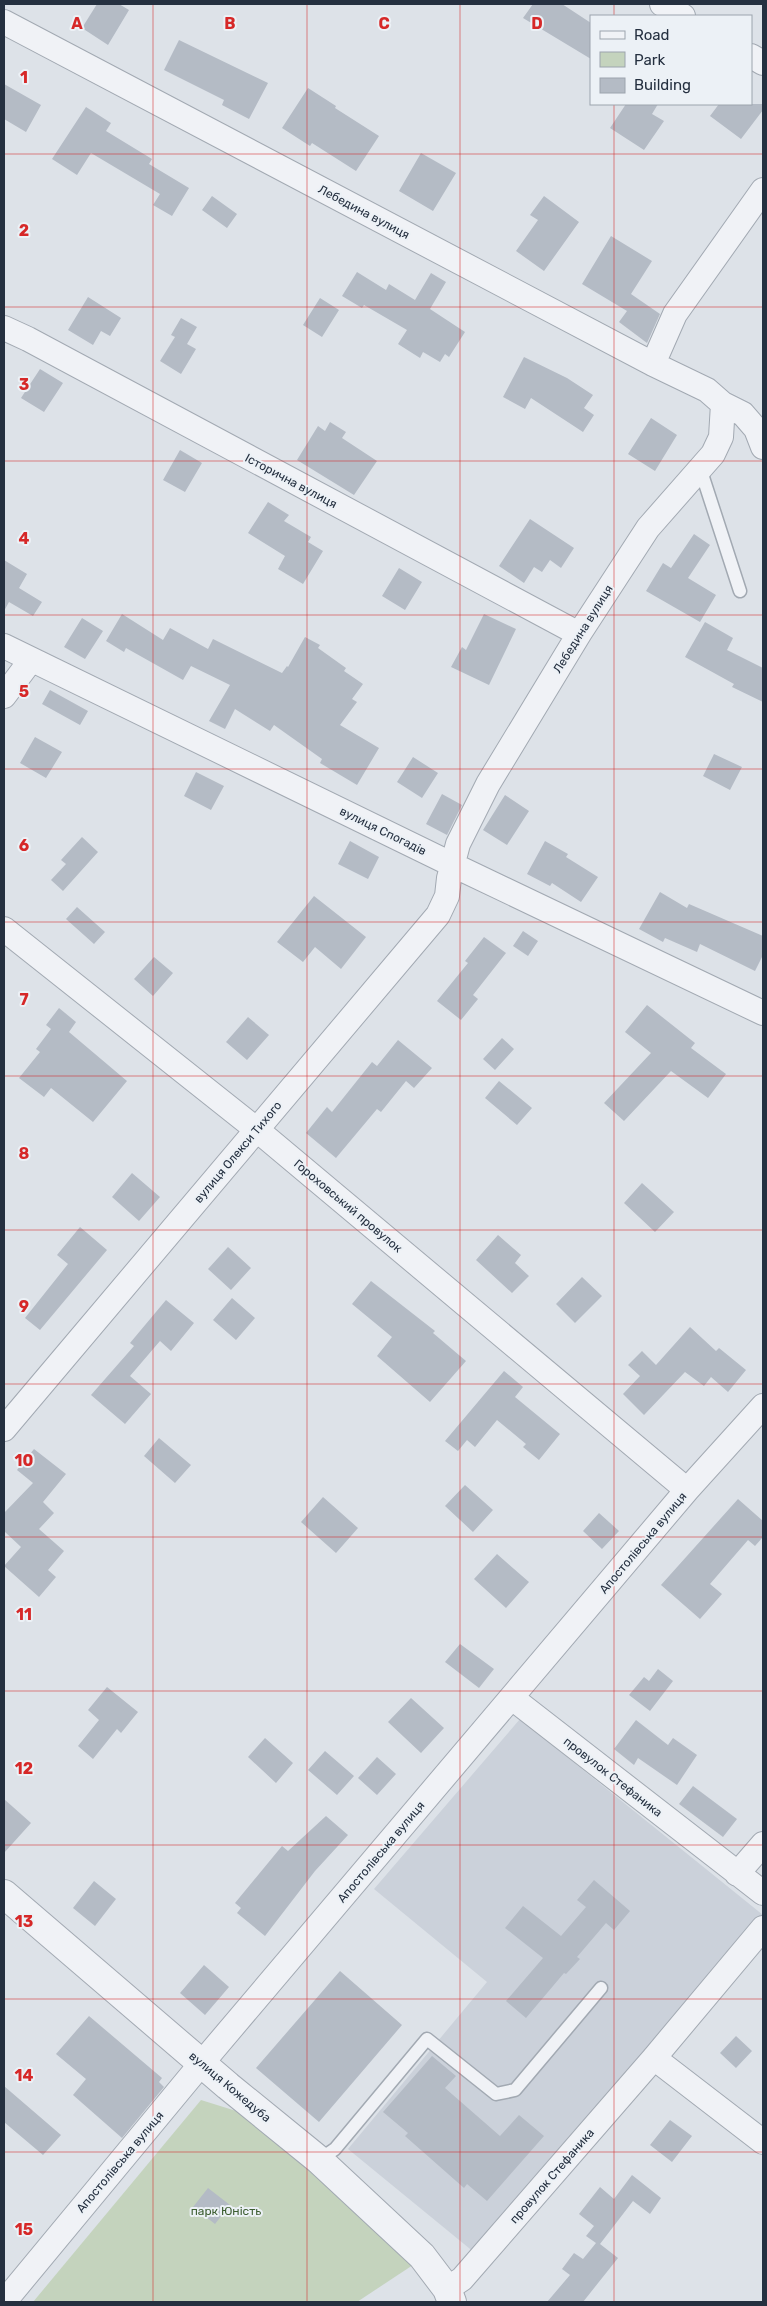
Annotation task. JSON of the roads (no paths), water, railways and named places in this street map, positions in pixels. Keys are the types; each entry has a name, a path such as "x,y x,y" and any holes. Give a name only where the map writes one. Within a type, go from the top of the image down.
{"street":[{"path":"662,4 681,15"},
{"name":"Лебедина вулиця","path":"4,22 654,364 707,390 724,404 743,414 756,429 763,447"},
{"path":"752,57 763,63"},
{"path":"654,364 675,314 763,190"},
{"name":"Історична вулиця","path":"4,328 579,634"},
{"name":"Лебедина вулиця","path":"453,865 458,844 488,784 579,634 648,528 713,454 721,437 724,404"},
{"name":"вулиця Спогадів","path":"4,646 453,865 763,1013"},
{"path":"4,696 31,660"},
{"name":"вулиця Олекси Тихого","path":"4,1429 438,915 446,896 448,878 453,865"},
{"name":"Гороховський провулок","path":"4,929 256,1129 686,1490"},
{"name":"Апостолівська вулиця","path":"4,2302 201,2064 686,1490 763,1406"},
{"name":"провулок Стефаника","path":"512,1698 763,1894"},
{"path":"737,1874 763,1844"},
{"name":"вулиця Кожедуба","path":"4,1894 201,2064 319,2160 422,2256 449,2295"},
{"name":"провулок Стефаника","path":"449,2295 654,2058 763,1928"},
{"path":"654,2058 763,2142"}],"lane":[{"path":"700,468 740,592"},
{"path":"319,2160 335,2149 427,2039 496,2094 515,2090 601,1988"}],"park label":[{"name":"парк Юність","path":"226,2211"}]}
